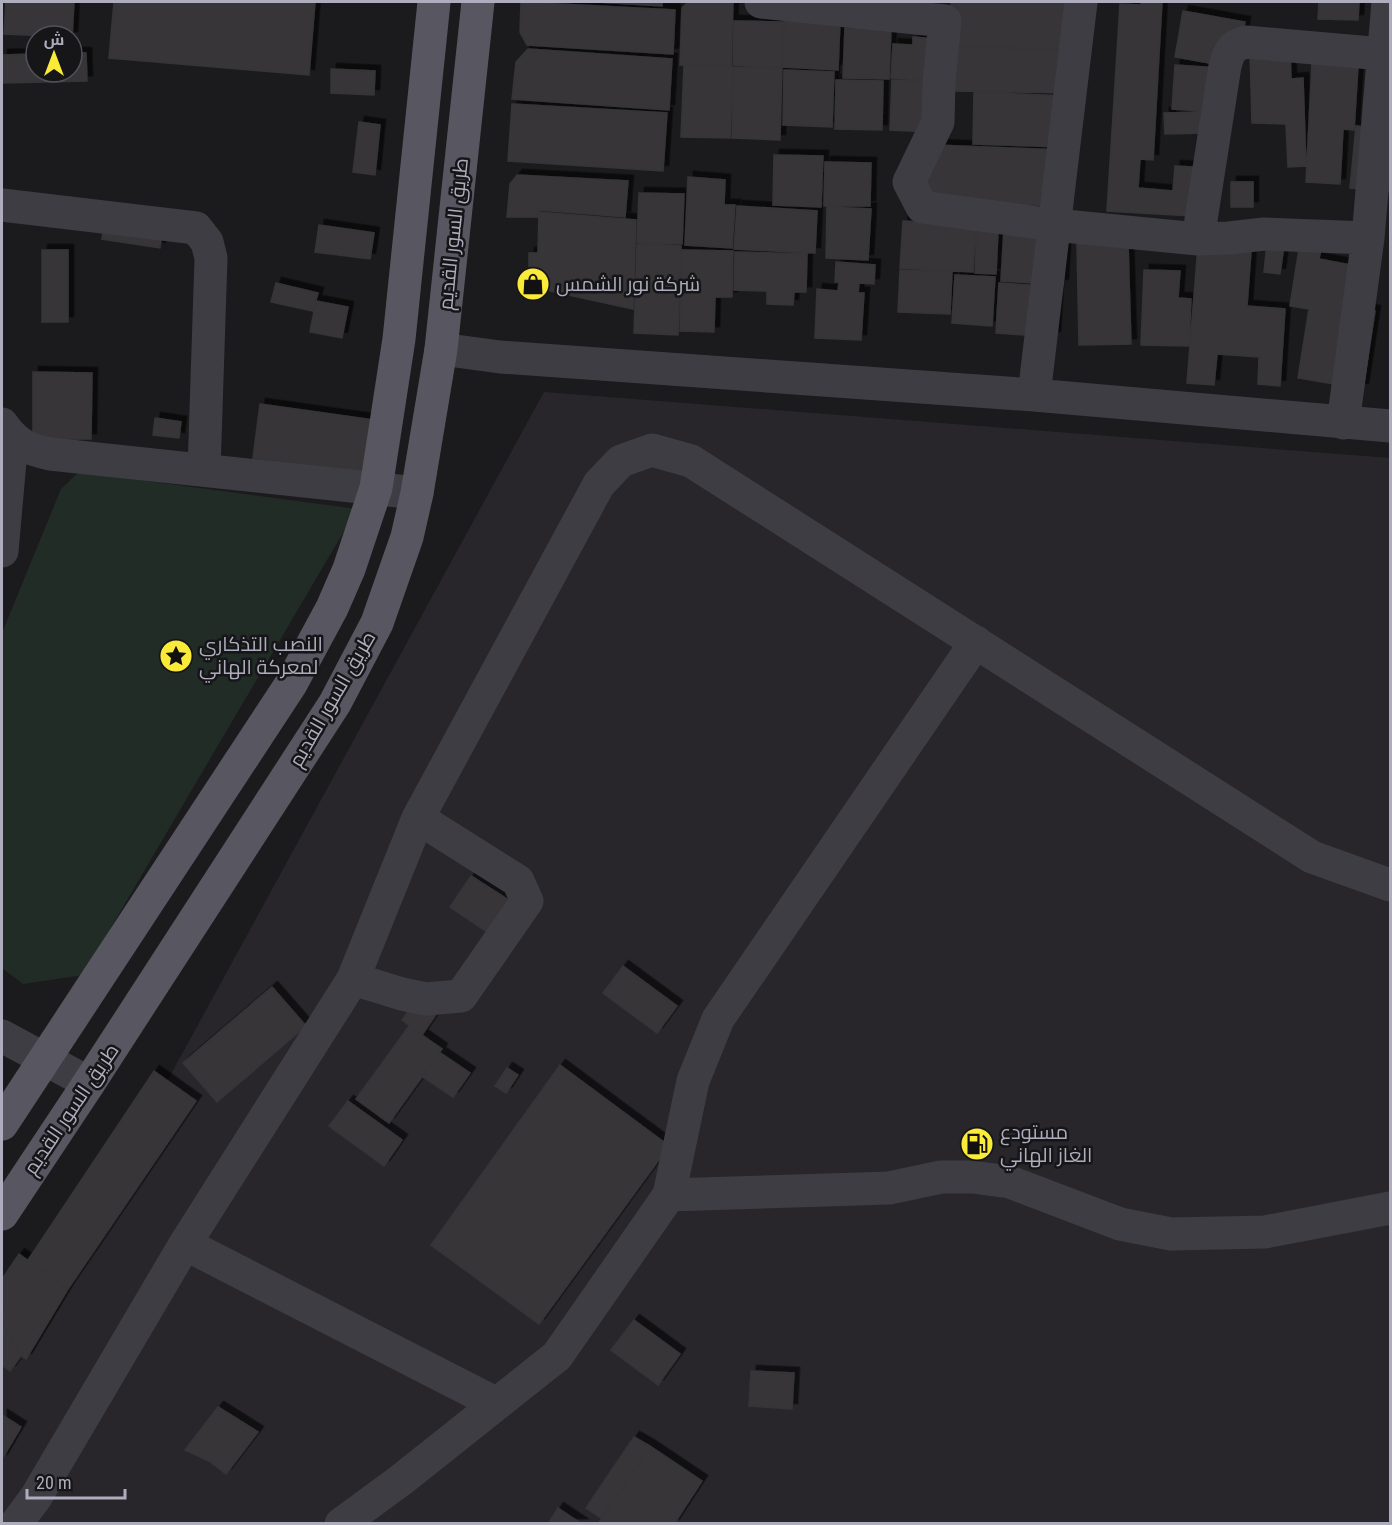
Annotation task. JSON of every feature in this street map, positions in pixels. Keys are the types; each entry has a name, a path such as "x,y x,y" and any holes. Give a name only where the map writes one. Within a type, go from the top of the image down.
{"main road":[{"path":"2,1124 291,684 332,608 364,529 376,488 399,339 434,2"},
{"name":"طريق السور القديم","path":"2,1214 335,703 377,623 407,537 417,493 441,349 478,2"}],"street":[{"path":"761,2 945,21 938,122 909,182 922,207 1054,225 1198,239 1264,234 1368,238"},
{"path":"1034,395 1081,2"},
{"path":"1343,423 1368,238 1388,2"},
{"path":"1198,239 1225,66 1230,49 1246,42 1383,54"},
{"path":"2,205 196,228 207,242 211,258 204,470"},
{"path":"441,349 500,357 1034,395 1390,426"},
{"path":"7,432 30,449 50,454 417,493"},
{"path":"2,551 7,432"},
{"path":"16,1524 36,1497 185,1244 352,979 418,818 599,484 621,461 652,450 692,461 1312,857 1390,885"},
{"path":"341,1524 401,1480 557,1356 669,1195 693,1081 718,1019 976,642"},
{"path":"352,979 426,999 461,996 527,901 518,882 418,818"},
{"path":"2,1036 89,1083"},
{"path":"669,1195 889,1188 941,1177 972,1177 1010,1182 1120,1224 1170,1234 1265,1232 1390,1208"},
{"path":"185,1244 497,1404"}],"shaded area":[{"path":"544,392 1390,458 1390,1523 2,1523 2,1299 170,1076"},
{"path":"79,472 357,509 83,975 23,984 2,968 2,633 61,489"}],"building":[{"path":"6,2 74,2 73,24 24,24 24,35 4,34"},
{"path":"114,2 315,2 309,75 109,58"},
{"path":"521,2 675,10 673,54 527,45 520,32"},
{"path":"597,2 662,2 662,6"},
{"path":"688,2 733,2 731,67 680,65 682,8"},
{"path":"951,2 1070,2 1068,49 950,46"},
{"path":"1141,2 1162,2 1153,160 1140,159 1138,188 1173,191 1175,166 1212,168 1209,217 1107,211 1120,4 1141,5"},
{"path":"1319,2 1359,2 1358,20 1318,19"},
{"path":"1183,11 1245,22 1237,68 1175,57"},
{"path":"785,18 840,20 838,70 783,67"},
{"path":"734,21 784,22 782,67 733,65"},
{"path":"845,28 891,29 889,79 843,78"},
{"path":"913,37 936,39 934,80 891,78 893,44 913,45"},
{"path":"952,47 1075,50 1074,93 951,91"},
{"path":"528,49 672,59 669,110 512,99 516,62"},
{"path":"1290,50 1291,79 1303,78 1306,166 1288,167 1286,124 1252,123 1250,52"},
{"path":"84,53 86,53 87,81 84,81"},
{"path":"24,54 24,82 2,83 2,55"},
{"path":"1312,63 1358,66 1354,130 1343,129 1340,184 1306,182"},
{"path":"684,65 733,67 730,138 681,137"},
{"path":"1175,65 1218,68 1215,112 1172,109"},
{"path":"734,67 782,68 780,140 732,138"},
{"path":"331,69 375,71 374,95 331,93"},
{"path":"784,70 834,72 832,127 783,125"},
{"path":"836,80 883,81 882,130 835,129"},
{"path":"892,80 932,81 930,132 890,130"},
{"path":"974,92 1066,96 1064,147 973,144"},
{"path":"512,104 667,113 663,171 508,161"},
{"path":"1204,112 1205,133 1165,134 1164,113"},
{"path":"359,122 380,125 375,175 353,172"},
{"path":"1356,126 1390,130 1390,192 1350,188"},
{"path":"934,145 1063,150 1061,206 931,201 927,183"},
{"path":"774,155 823,156 821,207 773,205"},
{"path":"825,162 871,163 870,206 824,206"},
{"path":"517,175 628,181 625,217 538,210 538,217 507,217 510,184"},
{"path":"688,177 725,180 724,205 735,205 732,248 685,245"},
{"path":"1231,182 1253,182 1253,207 1231,207"},
{"path":"639,193 684,194 682,244 637,243"},
{"path":"737,206 817,211 815,253 734,249"},
{"path":"827,207 871,209 868,260 826,258"},
{"path":"539,212 636,220 633,309 546,290 529,273 529,253 538,253"},
{"path":"903,221 976,225 973,272 900,268"},
{"path":"104,224 162,232 160,248 102,239"},
{"path":"319,225 374,233 370,259 315,252"},
{"path":"977,230 998,231 996,274 975,273"},
{"path":"1004,230 1066,233 1063,285 1001,281"},
{"path":"1301,236 1323,239 1319,259 1362,267 1356,308 1375,311 1363,389 1298,378 1309,309 1290,306"},
{"path":"1128,243 1131,344 1079,345 1077,244"},
{"path":"637,244 681,246 678,335 634,333"},
{"path":"1267,244 1284,245 1280,274 1264,272"},
{"path":"1198,246 1251,251 1247,306 1285,309 1280,386 1258,384 1259,357 1217,354 1214,385 1187,383"},
{"path":"42,250 68,250 68,322 42,322"},
{"path":"682,250 733,251 732,297 715,297 714,332 680,331"},
{"path":"735,252 807,254 806,292 794,292 793,305 767,304 767,291 734,290"},
{"path":"836,262 875,265 874,284 859,283 858,293 864,293 861,340 815,338 817,289 838,291 839,282 835,282"},
{"path":"900,270 952,272 950,314 898,312"},
{"path":"1144,270 1180,271 1178,298 1191,299 1189,346 1141,345"},
{"path":"955,275 995,277 992,326 952,323"},
{"path":"276,283 318,293 313,311 271,302"},
{"path":"999,283 1058,287 1055,337 996,333"},
{"path":"316,301 348,307 342,338 310,332"},
{"path":"33,372 92,373 91,439 33,439"},
{"path":"260,404 373,420 365,474 253,458"},
{"path":"155,418 181,422 179,438 153,435"},
{"path":"471,876 518,906 496,938 450,907"},
{"path":"623,966 677,1006 657,1033 603,993"},
{"path":"272,987 306,1026 217,1102 183,1063"},
{"path":"417,999 437,1013 422,1035 402,1020"},
{"path":"409,1026 442,1049 389,1123 356,1099"},
{"path":"439,1052 470,1073 453,1097 423,1077"},
{"path":"560,1065 669,1146 539,1324 431,1245"},
{"path":"507,1068 518,1075 506,1093 495,1086"},
{"path":"154,1071 196,1101 68,1289 28,1260"},
{"path":"348,1101 402,1140 384,1166 329,1126"},
{"path":"19,1254 68,1289 41,1334 2,1307 2,1279"},
{"path":"2,1307 41,1334 26,1359 21,1356 2,1322"},
{"path":"634,1320 680,1354 658,1385 611,1350"},
{"path":"2,1322 21,1356 10,1371 2,1365"},
{"path":"751,1371 794,1373 792,1409 749,1406"},
{"path":"218,1407 258,1432 226,1474 209,1461 185,1450"},
{"path":"2,1415 21,1427 2,1459"},
{"path":"634,1437 650,1446 601,1518 586,1508"},
{"path":"650,1446 702,1481 674,1524 598,1524"},
{"path":"558,1508 582,1524 548,1524"}],"place":[{"name":"شركة نور الشمس","path":"533,284"},
{"name":"النصب التذكاري لمعركة الهاني","path":"176,656"},
{"name":"مستودع الغاز الهاني","path":"977,1144"}]}
